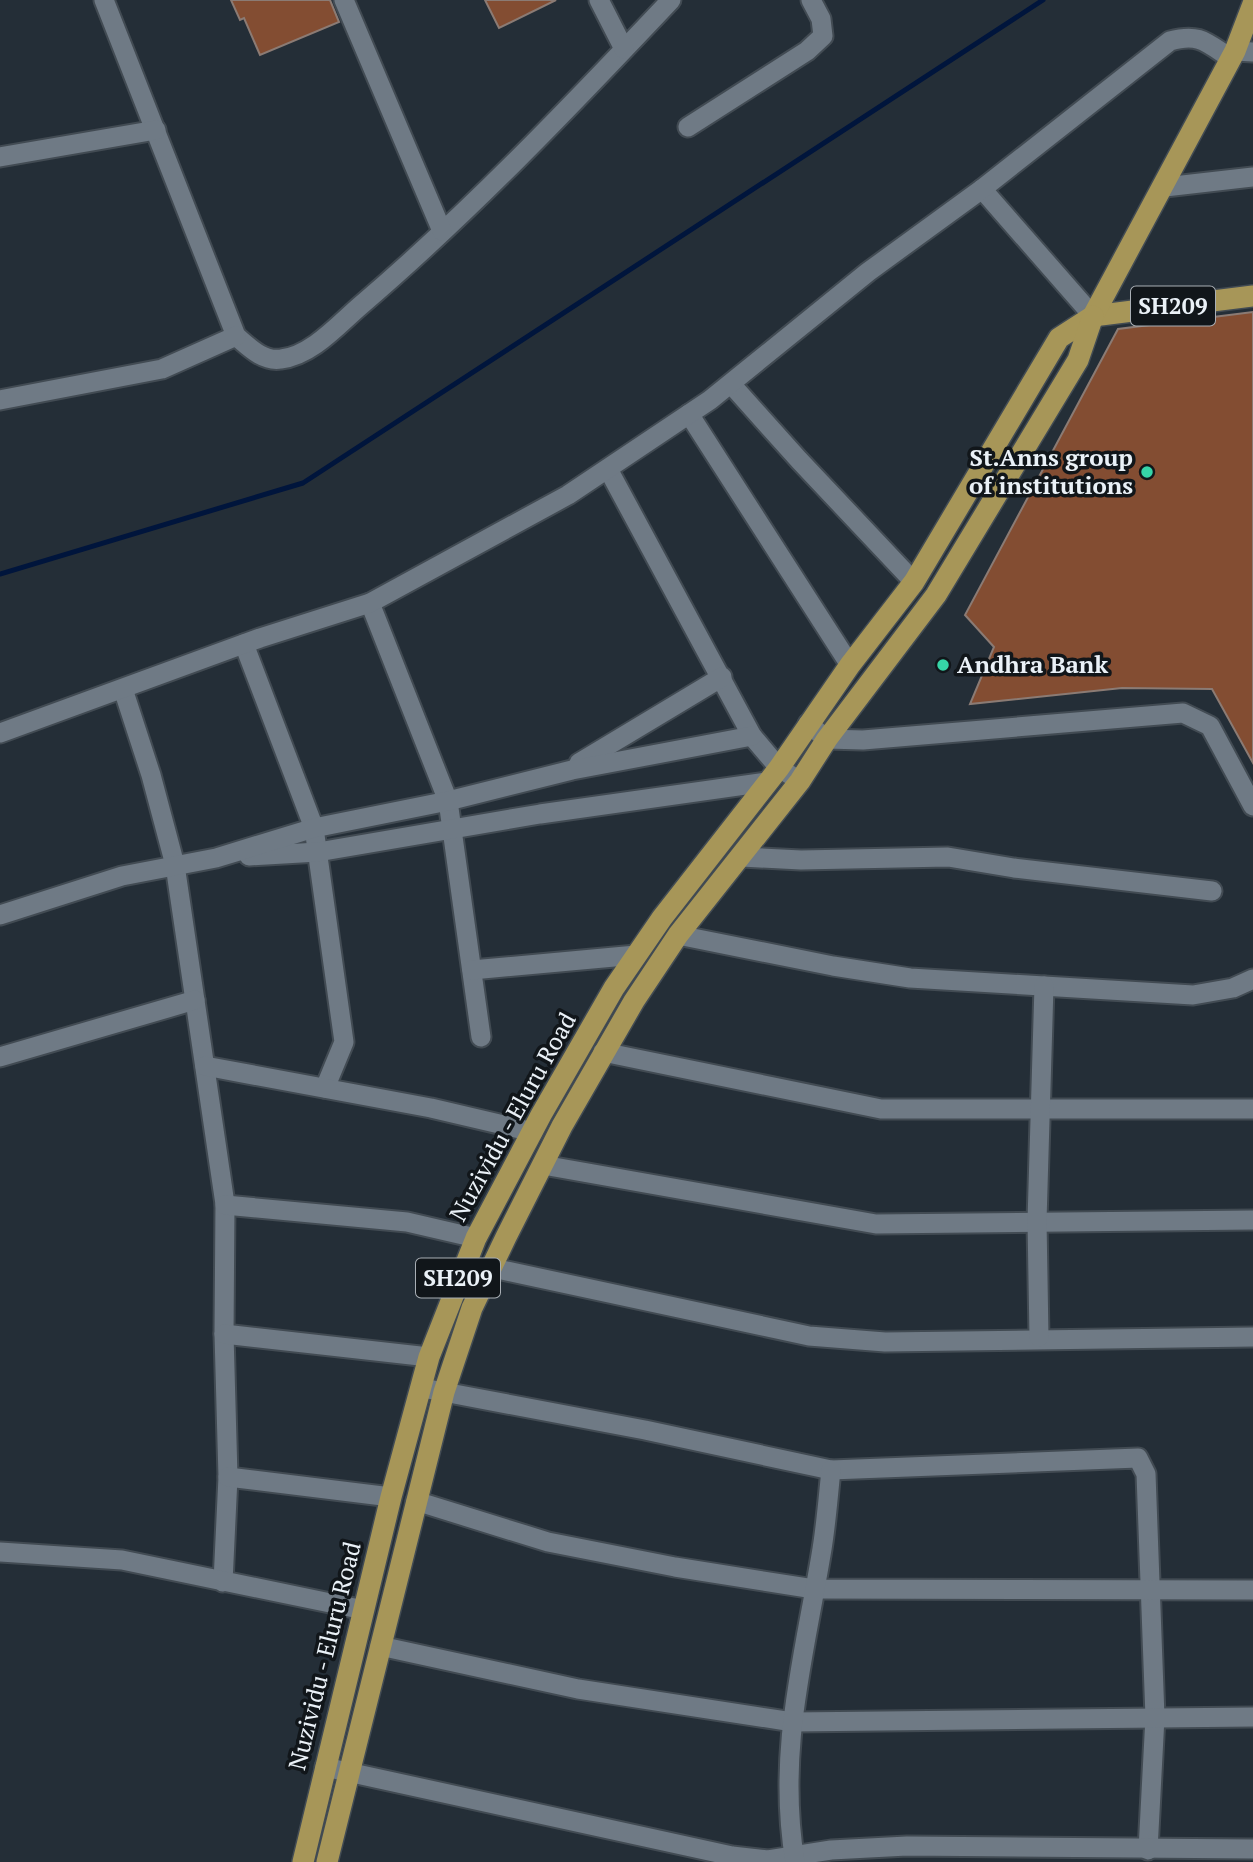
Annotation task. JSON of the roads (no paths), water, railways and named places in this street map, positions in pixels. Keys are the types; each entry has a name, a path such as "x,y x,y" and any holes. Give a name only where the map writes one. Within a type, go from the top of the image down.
{"main road":[{"path":"827,739 936,596 1078,360 1093,316 1240,54 1253,4"},
{"name":"SH209","path":"1093,316 1253,296"},
{"name":"Nuzividu - Eluru Road","path":"303,1862 391,1497 429,1357 476,1238 583,1040 636,955 773,775 850,665 914,582 1059,338 1093,316"},
{"name":"Nuzividu - Eluru Road","path":"327,1862 443,1392 472,1308 603,1052 678,935 800,781 827,739"}],"street":[{"path":"104,0 236,336 259,355 279,360 298,355 365,302 442,231 671,0"},
{"path":"344,0 442,231"},
{"path":"599,0 624,49"},
{"path":"688,127 807,51 823,36 821,19 811,0"},
{"path":"0,733 244,644 370,603 568,495 732,384 868,272 982,189 1170,41 1188,36 1240,54"},
{"path":"0,157 156,130"},
{"path":"1165,187 1253,177"},
{"path":"982,189 1093,316"},
{"path":"0,400 162,369 236,336"},
{"path":"732,384 799,460 914,582"},
{"path":"689,414 850,665"},
{"path":"608,468 773,775"},
{"path":"370,603 448,800 481,1037"},
{"path":"244,644 314,828 344,1042 325,1088"},
{"path":"567,771 722,677"},
{"path":"123,689 176,865 225,1205 224,1334 228,1476 223,1582"},
{"path":"808,724 827,739 987,730 1183,713 1210,726 1253,806"},
{"path":"216,858 314,828 448,800 567,771 752,736"},
{"path":"0,915 122,876 216,858 318,852 773,775 800,781"},
{"path":"742,856 802,860 948,857 1014,868 1129,879 1212,891"},
{"path":"678,935 910,978 1193,995 1233,988 1253,979"},
{"path":"472,970 636,955"},
{"path":"1039,1337 1037,1221 1044,986"},
{"path":"0,1057 195,1000"},
{"path":"603,1052 735,1077 825,1100 881,1109 1253,1110"},
{"path":"205,1066 325,1088 533,1132"},
{"path":"543,1165 876,1224 1253,1220"},
{"path":"225,1205 407,1222 476,1238"},
{"path":"493,1268 810,1336 885,1342 1039,1337 1253,1337"},
{"path":"224,1334 429,1357"},
{"path":"421,1388 831,1470 1138,1458 1146,1474 1155,1717 1147,1850"},
{"path":"794,1858 787,1813 786,1773 831,1470"},
{"path":"228,1476 391,1497"},
{"path":"416,1501 548,1542 814,1589 1152,1592 1253,1590"},
{"path":"0,1552 122,1560 364,1610"},
{"path":"380,1646 578,1689 793,1722 1253,1717"},
{"path":"325,1767 732,1856 768,1860 907,1846 1253,1849"}],"waterway":[{"path":"0,574 303,483 1043,0"}],"place":[{"name":"St.Anns group of institutions","path":"1147,472"},
{"name":"Andhra Bank","path":"943,665"}]}
